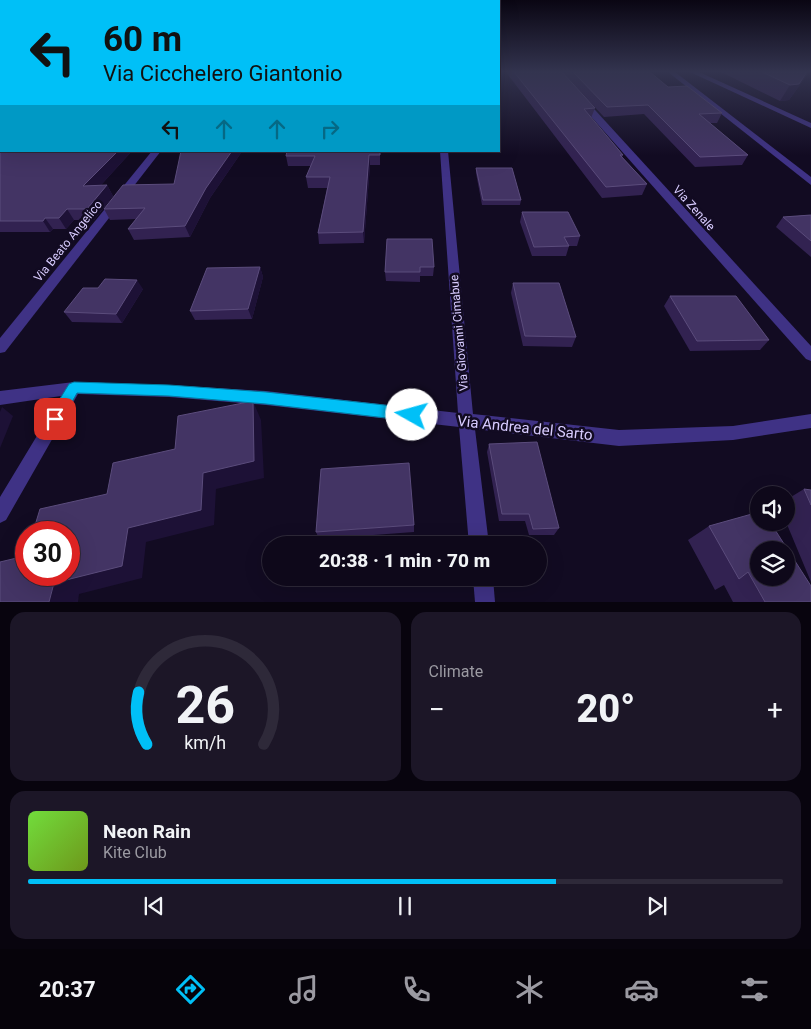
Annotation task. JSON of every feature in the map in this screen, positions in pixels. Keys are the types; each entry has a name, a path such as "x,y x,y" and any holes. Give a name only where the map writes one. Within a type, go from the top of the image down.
{"street":[{"name":"Via Zenale","path":"582,100 811,355"},
{"path":"707,100 811,182"},
{"path":"754,100 811,126"},
{"name":"Via Beato Angelico","path":"0,348 156,152"},
{"name":"Via Giovanni Cimabue","path":"444,152 466,421 479,536"},
{"path":"0,514 74,388"},
{"name":"Via Andrea del Sarto","path":"0,398 74,388 169,391 266,398 619,438 733,433 811,421"},
{"path":"484,586 485,602"}],"building":[{"path":"536,100 588,100 595,108 584,109 623,155 620,155 647,184 606,187"},
{"path":"600,100 705,100 722,113 699,114 748,155 700,157 648,105 607,107"},
{"path":"0,152 117,152 83,186 107,185 87,209 67,209 59,218 45,218 43,221 0,221"},
{"path":"181,152 231,152 206,188 185,226 128,229 145,208 104,209 123,185 174,184"},
{"path":"287,152 380,152 380,155 369,155 363,232 318,233 330,177 306,177 315,156 286,156"},
{"path":"476,168 512,168 521,200 483,200"},
{"path":"522,212 568,212 580,236 564,237 569,246 534,247"},
{"path":"811,215 811,241 783,217"},
{"path":"387,239 432,239 434,267 420,267 420,272 385,272"},
{"path":"260,267 248,309 190,311 207,268"},
{"path":"105,279 137,280 116,314 64,312 83,288 98,288"},
{"path":"513,283 559,283 576,337 525,336"},
{"path":"670,296 736,296 769,340 697,341"},
{"path":"253,401 254,461 203,473 201,510 128,528 122,566 80,576 80,521 36,521 40,509 107,494 113,463 175,449 178,416"},
{"path":"537,442 559,528 533,529 529,514 502,514 489,444"},
{"path":"409,463 414,525 316,532 321,469"},
{"path":"804,489 811,490 811,505"},
{"path":"750,515 750,531 776,531 782,541 750,541 750,576 748,572 739,579 709,526"},
{"path":"15,558 15,586 53,586 49,602 0,602 0,562"},
{"path":"795,561 811,586 811,602 765,602 756,586 795,586"}],"route":[{"path":"55,419 74,388 169,391 266,398 412,415"}]}
